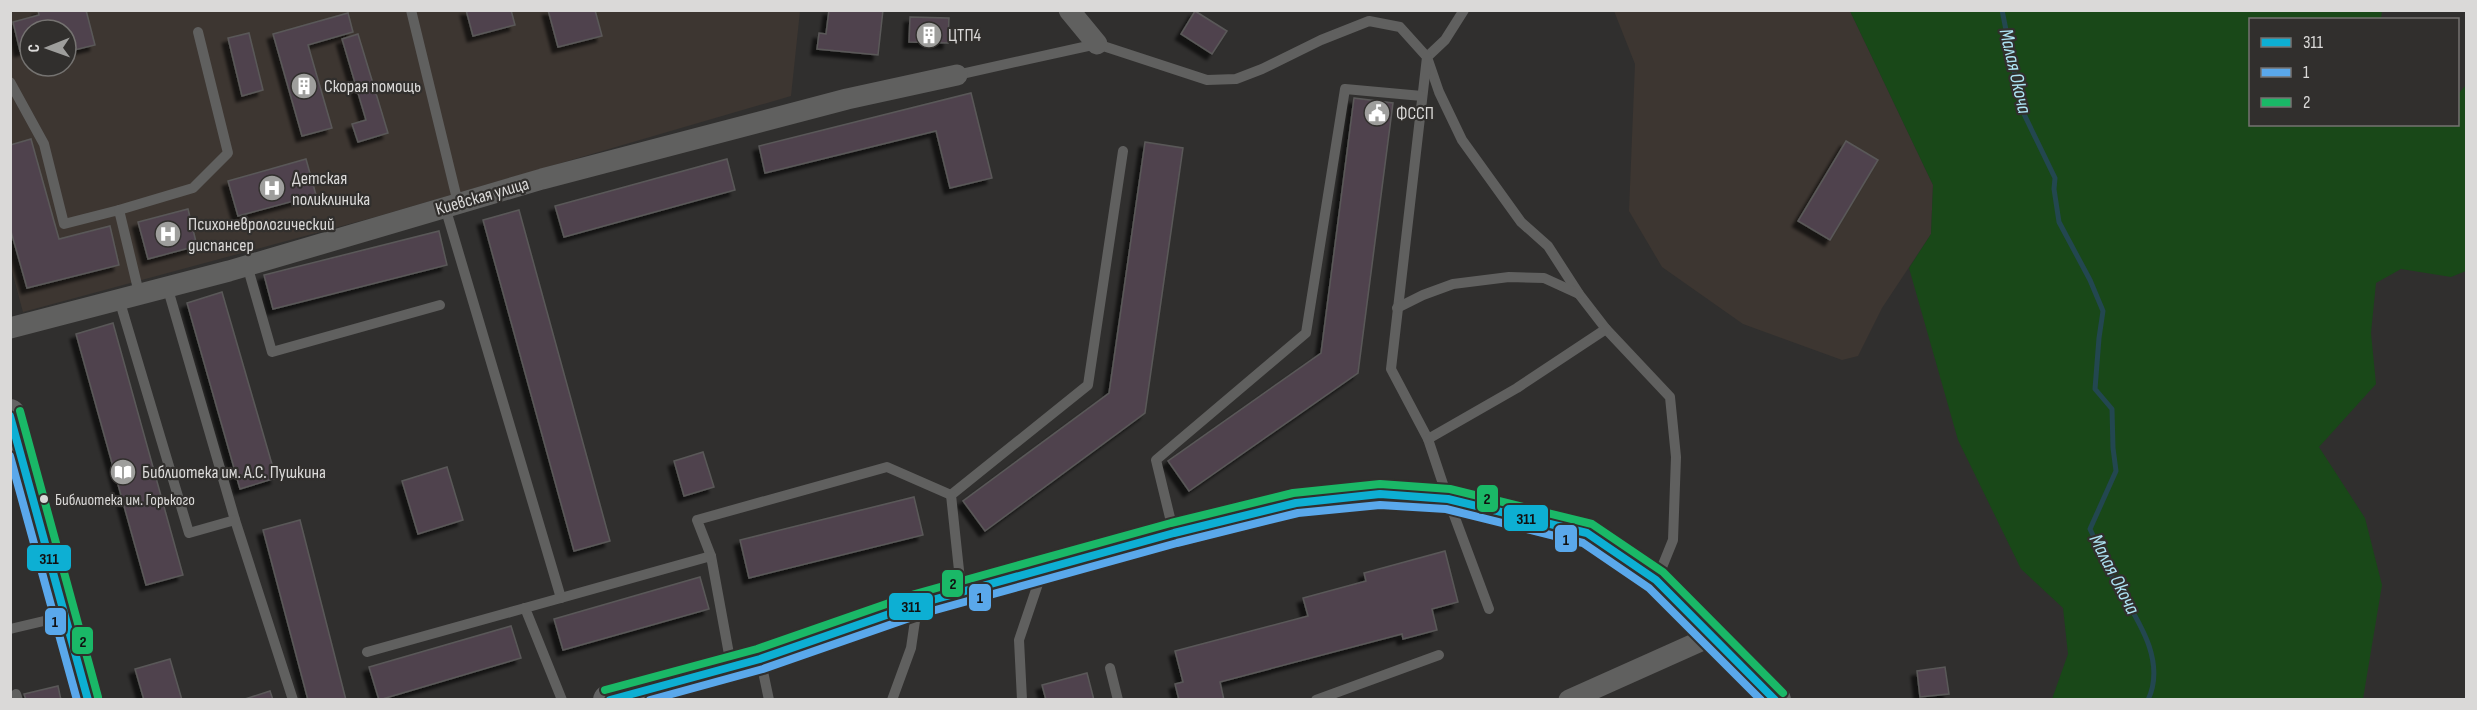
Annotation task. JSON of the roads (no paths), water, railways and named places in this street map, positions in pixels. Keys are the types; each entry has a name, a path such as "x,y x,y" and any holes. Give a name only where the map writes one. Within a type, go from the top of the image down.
{"main road":[{"path":"10,414 88,699"},
{"path":"608,699 760,659 918,604 1174,533 1296,503 1380,494 1448,499 1587,533 1656,580 1776,699"}],"street":[{"path":"1069,10 1097,44"},
{"name":"Киевская улица","path":"10,328 247,266 542,178 847,99 957,75"},
{"path":"1569,699 1712,636"}],"lane":[{"path":"411,10 452,205 561,598"},
{"path":"1464,10 1445,40 1427,57 1392,369 1428,439 1489,609"},
{"path":"957,75 1097,44 1207,80 1236,79 1262,69 1371,16 1400,27 1427,57 1439,92 1462,140 1521,222 1548,246 1579,294 1606,329 1670,397 1676,457 1673,540 1656,580"},
{"path":"10,82 44,144 64,224 119,210 194,188 228,153 198,32"},
{"path":"1174,533 1156,460 1306,333 1345,89 1422,96"},
{"path":"951,495 1088,386 1123,151"},
{"path":"119,210 129,296 189,533 235,520"},
{"path":"247,266 272,352 440,305"},
{"path":"1398,308 1453,284 1509,277 1544,278 1579,294"},
{"path":"167,286 235,520 293,699"},
{"path":"1428,439 1517,388 1606,329"},
{"path":"731,666 711,555 697,520 886,467 951,495"},
{"path":"951,495 962,592"},
{"path":"367,652 711,555"},
{"path":"1022,699 1019,640 1043,570"},
{"path":"892,699 911,648 918,604"},
{"path":"525,608 562,699"},
{"path":"10,629 65,616"},
{"path":"1316,699 1438,655"},
{"path":"760,659 769,699"},
{"path":"1110,668 1118,699"}],"waterway":[{"name":"Малая Окоча","path":"2002,10 2022,110 2055,178 2054,189 2059,222 2090,280 2103,311 2095,389 2112,409 2116,471 2090,529 2106,566 2136,617 2150,649 2154,666 2153,683 2148,700"}],"place":[{"name":"ЦТП4","path":"929,35"},
{"name":"Скорая помощь","path":"304,86"},
{"name":"ФССП","path":"1377,113"},
{"name":"Детская поликлиника","path":"272,188"},
{"name":"Психоневрологический диспансер","path":"168,234"},
{"name":"Библиотека им. А.С. Пушкина","path":"123,472"},
{"name":"Библиотека им. Горького","path":"44,499"}]}
